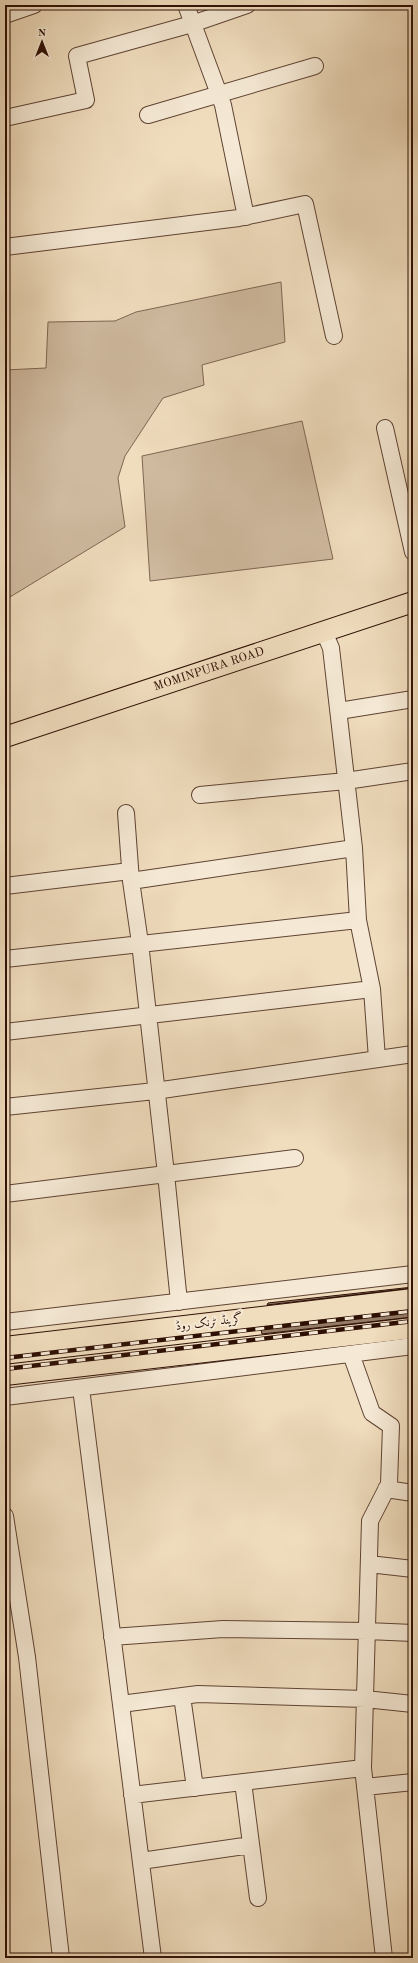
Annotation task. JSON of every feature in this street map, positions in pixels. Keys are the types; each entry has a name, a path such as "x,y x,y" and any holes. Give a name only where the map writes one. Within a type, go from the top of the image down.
{"main road":[{"name":"MOMINPURA ROAD","path":"5,737 413,602"},
{"name":"گرینڈ ٹرنک روڈ","path":"5,1347 413,1299"},
{"path":"5,1375 413,1328"}],"street":[{"path":"5,15 34,5"},
{"path":"186,5 223,105 246,217"},
{"path":"5,118 86,100 77,56 192,24 247,5"},
{"path":"148,115 315,66"},
{"path":"5,247 246,217 305,204 334,336"},
{"path":"385,428 413,552"},
{"path":"324,632 331,648 339,711 354,848 358,920 372,989 377,1059"},
{"path":"339,711 413,699"},
{"path":"200,795 346,781 413,771"},
{"path":"126,813 130,876 140,943 155,1091 180,1302"},
{"path":"5,886 130,876 354,848"},
{"path":"5,959 358,920"},
{"path":"5,1032 148,1014 372,989"},
{"path":"5,1107 155,1091 413,1054"},
{"path":"5,1194 295,1158"},
{"path":"5,1322 413,1274"},
{"path":"5,1397 413,1346"},
{"path":"351,1354 372,1413 391,1426 389,1484 370,1521 363,1768 384,1958"},
{"path":"81,1388 153,1958"},
{"path":"386,1489 413,1493"},
{"path":"5,1516 27,1657 61,1958"},
{"path":"369,1564 413,1569"},
{"path":"112,1637 223,1629 367,1631 413,1634"},
{"path":"121,1704 198,1694 365,1698 413,1704"},
{"path":"182,1696 195,1788"},
{"path":"132,1795 363,1768"},
{"path":"243,1782 258,1898"},
{"path":"365,1787 413,1782"},
{"path":"141,1861 251,1845"}],"shaded area":[{"path":"281,282 285,342 202,365 204,385 163,398 125,456 118,478 125,527 5,600 5,370 46,368 48,322 115,321 136,312"},
{"path":"302,421 333,559 150,581 142,456"}],"building":[{"path":"413,1288 267,1305 268,1303"},
{"path":"413,1311 413,1317 262,1334 261,1330 261,1328"}],"railway":[{"path":"5,1358 413,1311"},
{"path":"5,1369 413,1321"}]}
